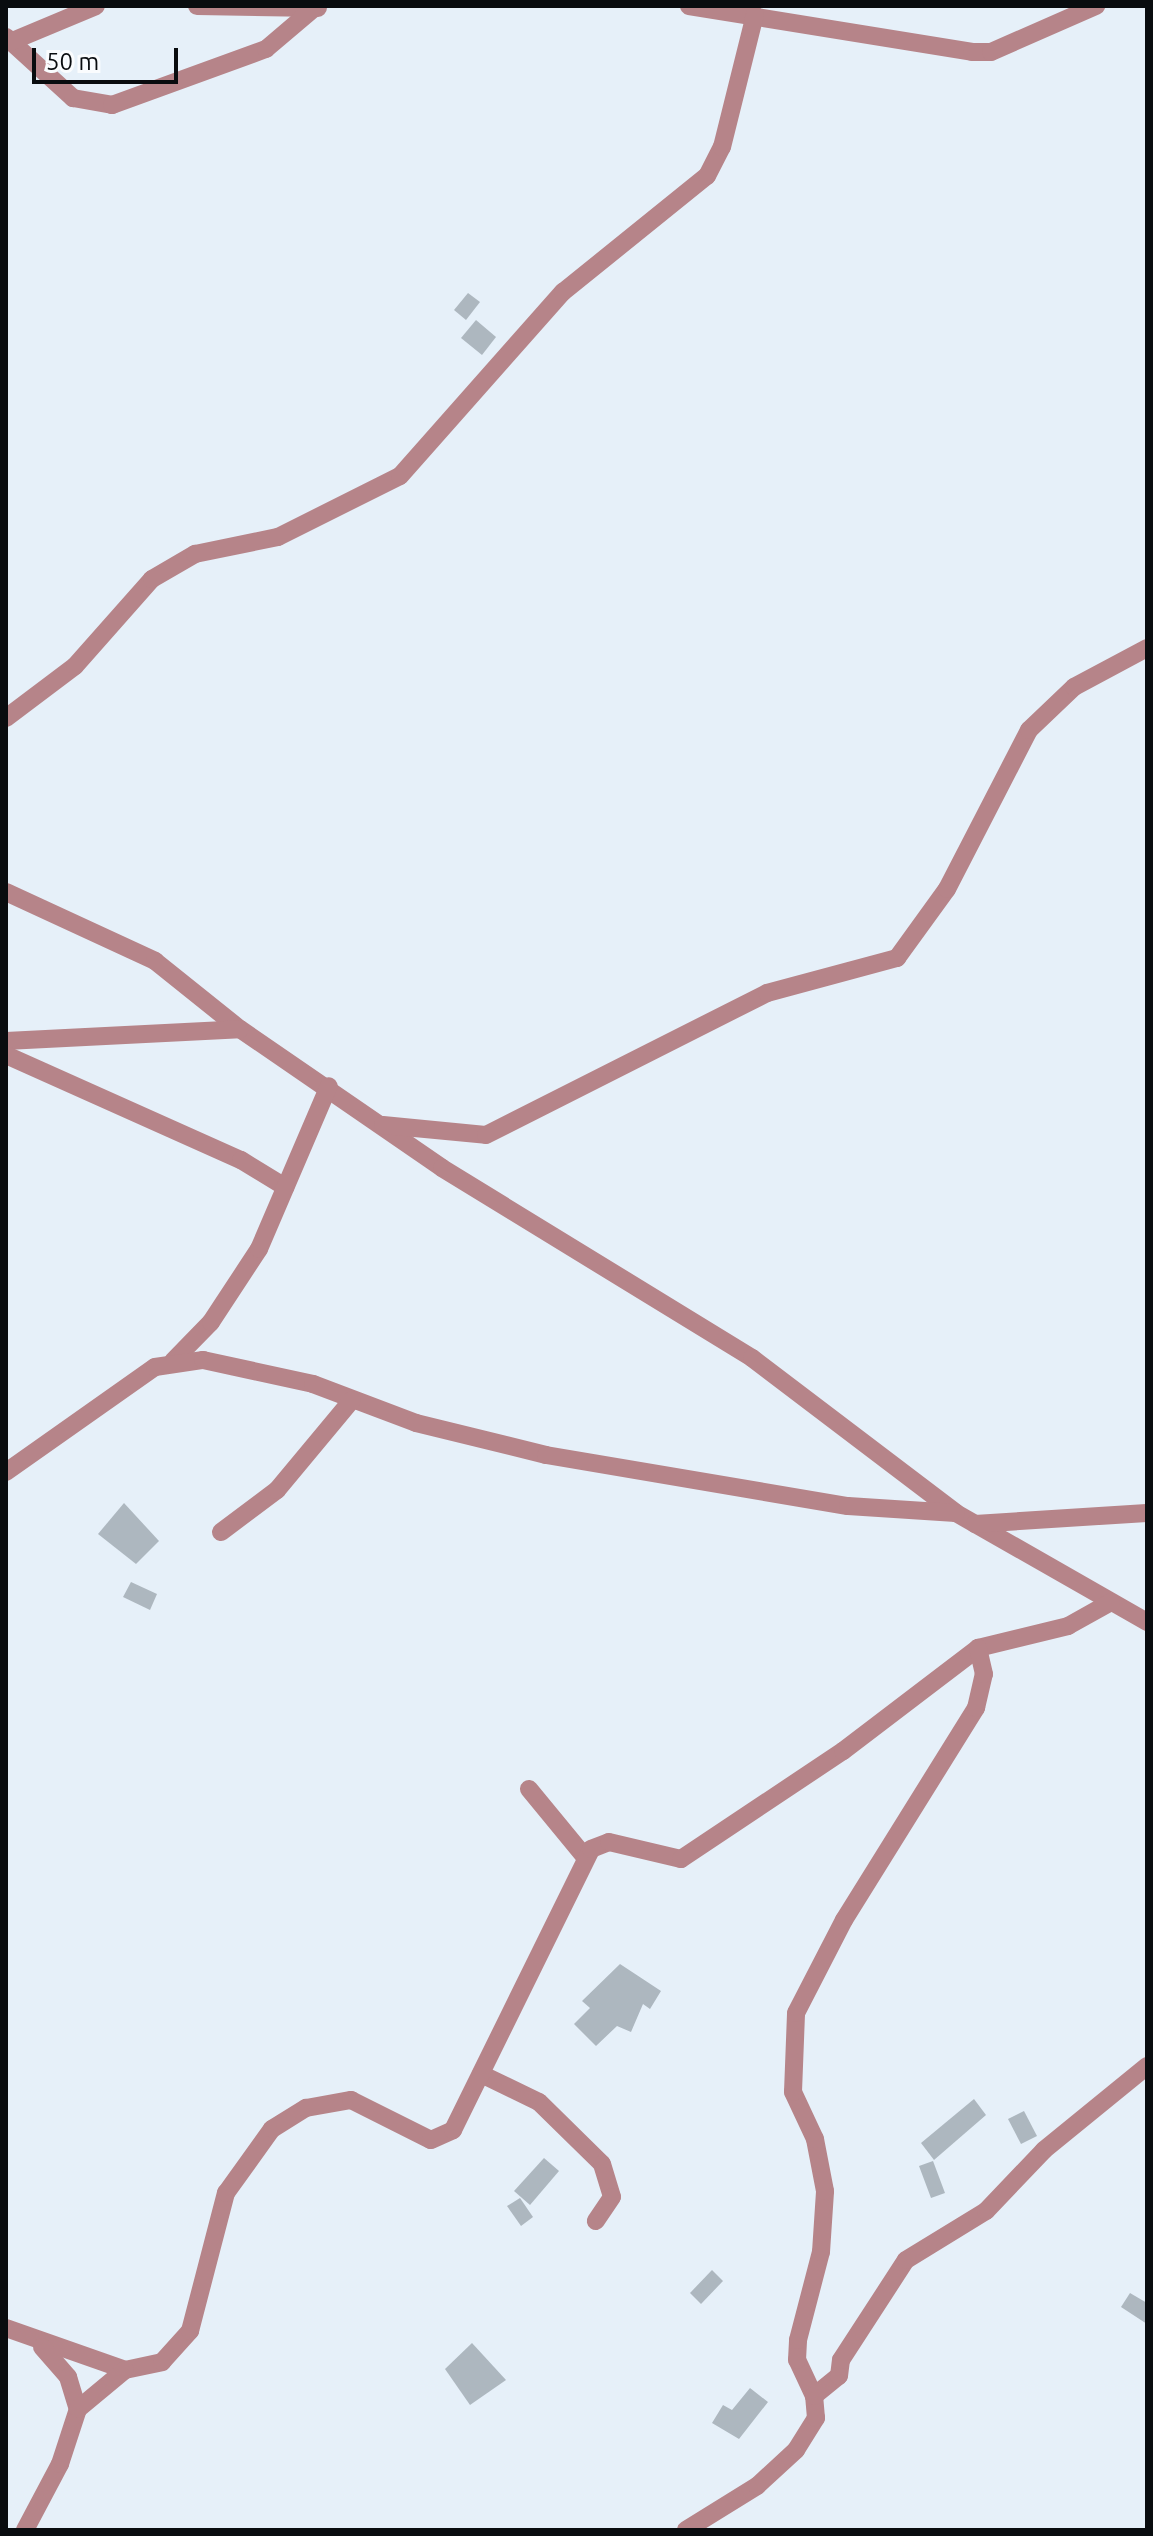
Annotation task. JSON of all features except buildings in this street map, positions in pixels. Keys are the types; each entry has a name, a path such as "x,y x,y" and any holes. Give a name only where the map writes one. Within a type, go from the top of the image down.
{"street":[{"path":"96,6 8,39 73,98 112,105 266,49 318,8"},
{"path":"197,6 318,8"},
{"path":"689,6 981,52 1096,6"},
{"path":"6,718 75,666 152,579 195,554 278,537 400,476 563,292 707,176 722,147 755,15"},
{"path":"379,1124 486,1135 767,993 897,958 947,889 1029,730 1074,687 1147,648"},
{"path":"6,892 155,961 240,1029 329,1086 379,1124 752,1358 956,1513 1147,1622"},
{"path":"6,1041 240,1029"},
{"path":"6,1055 227,1153 285,1187"},
{"path":"6,1472 141,1375 173,1361 238,1285 329,1086"},
{"path":"173,1361 270,1373 352,1400 546,1455 819,1502 956,1513"},
{"path":"221,1532 277,1490 352,1400"},
{"path":"975,1524 1147,1513"},
{"path":"25,2530 60,2464 78,2409 125,2370 162,2362 190,2331 216,2215 247,2156 272,2129 306,2108 351,2100 420,2137 441,2139 481,2074 585,1857 609,1842 669,1860 703,1848 978,1648 1068,1626 1111,1602"},
{"path":"686,2530 757,2486 796,2450 816,2418 814,2396 798,2350 821,2252 825,2191 815,2139 793,2092 796,2013 844,1920 976,1708 984,1674 978,1648"},
{"path":"529,1789 585,1857"},
{"path":"814,2396 839,2376 841,2360 906,2260 986,2211 1044,2150 1147,2066"},
{"path":"481,2074 539,2102 602,2164 612,2197 596,2221"},
{"path":"6,2328 125,2370"},
{"path":"35,2340 68,2377 78,2409"}]}
